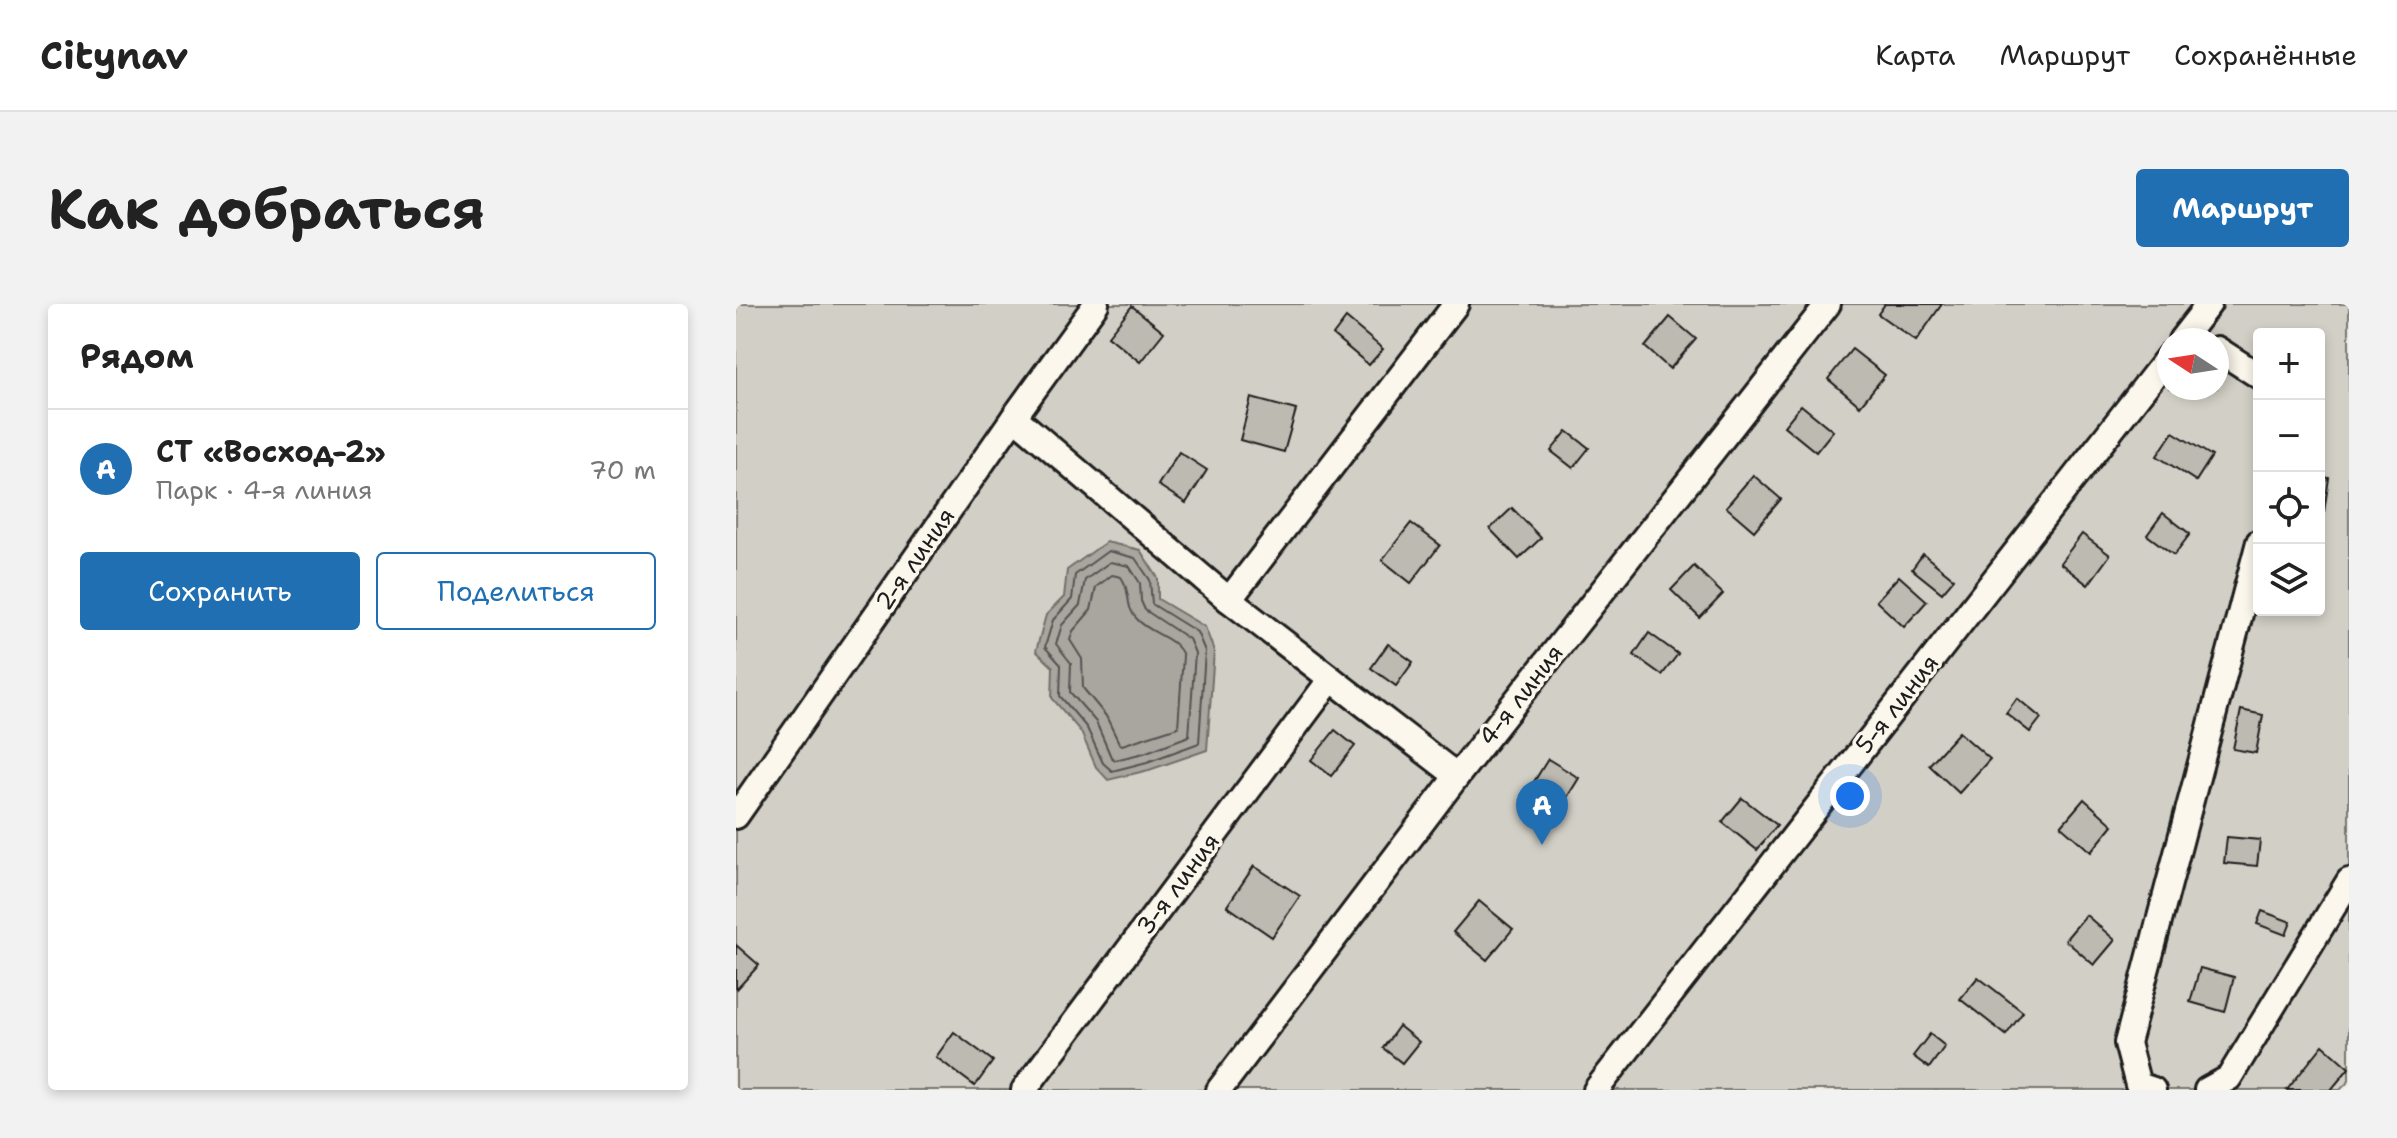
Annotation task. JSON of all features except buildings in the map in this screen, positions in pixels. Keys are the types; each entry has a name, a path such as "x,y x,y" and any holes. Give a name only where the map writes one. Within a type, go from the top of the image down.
{"street":[{"name":"2-я линия","path":"736,816 1096,304"},
{"path":"1229,600 1456,304"},
{"name":"4-я линия","path":"1219,1090 1457,776 1828,304"},
{"path":"2196,328 2209,304"},
{"path":"2229,357 2253,372"},
{"name":"5-я линия","path":"1596,1090 2157,371"},
{"path":"1014,417 1229,600 1457,776"},
{"path":"2153,1090 2138,1085 2127,1043 2258,544"},
{"name":"3-я линия","path":"1024,1090 1331,679"},
{"path":"2207,1090 2229,1078 2349,881"}],"shaded area":[{"path":"736,304 2349,304 2349,1081 2340,1090 736,1090"}],"water":[{"path":"1106,542 1140,550 1158,578 1158,599 1205,627 1214,651 1207,750 1108,780 1096,767 1081,732 1052,698 1053,667 1036,651 1046,615 1064,597 1067,570"}],"place":[{"name":"СТ «Восход-2»","path":"1542,845"}]}
